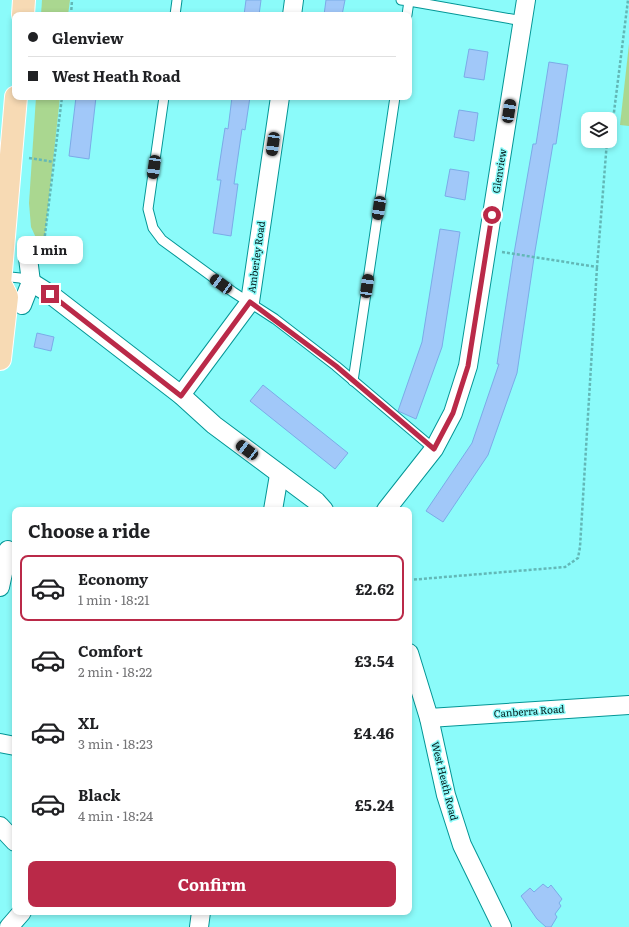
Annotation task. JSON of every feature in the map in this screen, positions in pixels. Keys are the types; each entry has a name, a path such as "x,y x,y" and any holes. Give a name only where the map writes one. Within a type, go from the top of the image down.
{"main road":[{"path":"22,12 24,0"},
{"path":"0,359 7,297 0,280 16,100"}],"street":[{"path":"292,12 294,0"},
{"name":"Glenview","path":"388,507 434,449 453,413 468,366 526,0"},
{"name":"Amberley Road","path":"181,396 250,302 280,100"},
{"path":"22,305 31,282 35,256"},
{"path":"31,282 50,294 181,396 214,425 316,500 322,507"},
{"path":"274,507 280,475"},
{"path":"0,587 8,550"},
{"name":"West Heath Road","path":"412,662 430,718 446,795 462,845 502,927"},
{"name":"Canberra Road","path":"430,718 629,705"},
{"path":"0,743 12,745"},
{"path":"0,826 12,839"},
{"path":"9,927 19,915"},
{"path":"198,927 200,915"}],"lane":[{"path":"176,12 178,0"},
{"path":"407,12 407,0 523,22"},
{"path":"164,100 148,209 153,228 162,240 233,292 275,319 353,381 434,449"},
{"path":"353,381 395,100"},
{"path":"0,280 20,278 31,282"}],"path":[{"path":"71,12 72,0"},
{"path":"614,112 628,0"},
{"path":"35,256 54,162 62,100"},
{"path":"412,580 565,567 578,558 580,547 597,267 606,148"},
{"path":"11,154 54,162"},
{"path":"486,250 597,267"}],"green space":[{"path":"42,0 70,0 68,12 41,12"},
{"path":"629,44 629,126 620,125"},
{"path":"36,100 60,100 43,253 31,227 29,203"}],"building":[{"path":"246,0 261,0 259,12 244,12"},
{"path":"326,0 345,0 343,12 324,12"},
{"path":"469,49 488,52 484,80 464,77"},
{"path":"549,62 568,65 556,144 553,144 535,251 517,373 488,455 443,522 426,511 472,443 499,364 497,364 513,259 533,144 536,144"},
{"path":"76,100 96,100 89,159 69,156"},
{"path":"232,100 250,100 245,130 242,129 234,184 238,184 231,236 213,233 221,180 217,180 225,128 228,129"},
{"path":"459,110 478,113 474,141 454,137"},
{"path":"450,169 469,172 465,200 445,196"},
{"path":"440,229 460,232 442,347 416,419 398,411 422,342"},
{"path":"37,333 54,337 51,351 34,347"},
{"path":"263,385 348,453 335,469 250,401"},
{"path":"543,884 548,888 551,885 562,899 559,903 561,906 555,914 557,917 551,927 546,927 537,919 521,896 530,888 534,892"}],"route":[{"path":"50,294 181,396 250,302 269,314 336,366 434,449 453,413 468,366 492,215"}]}
